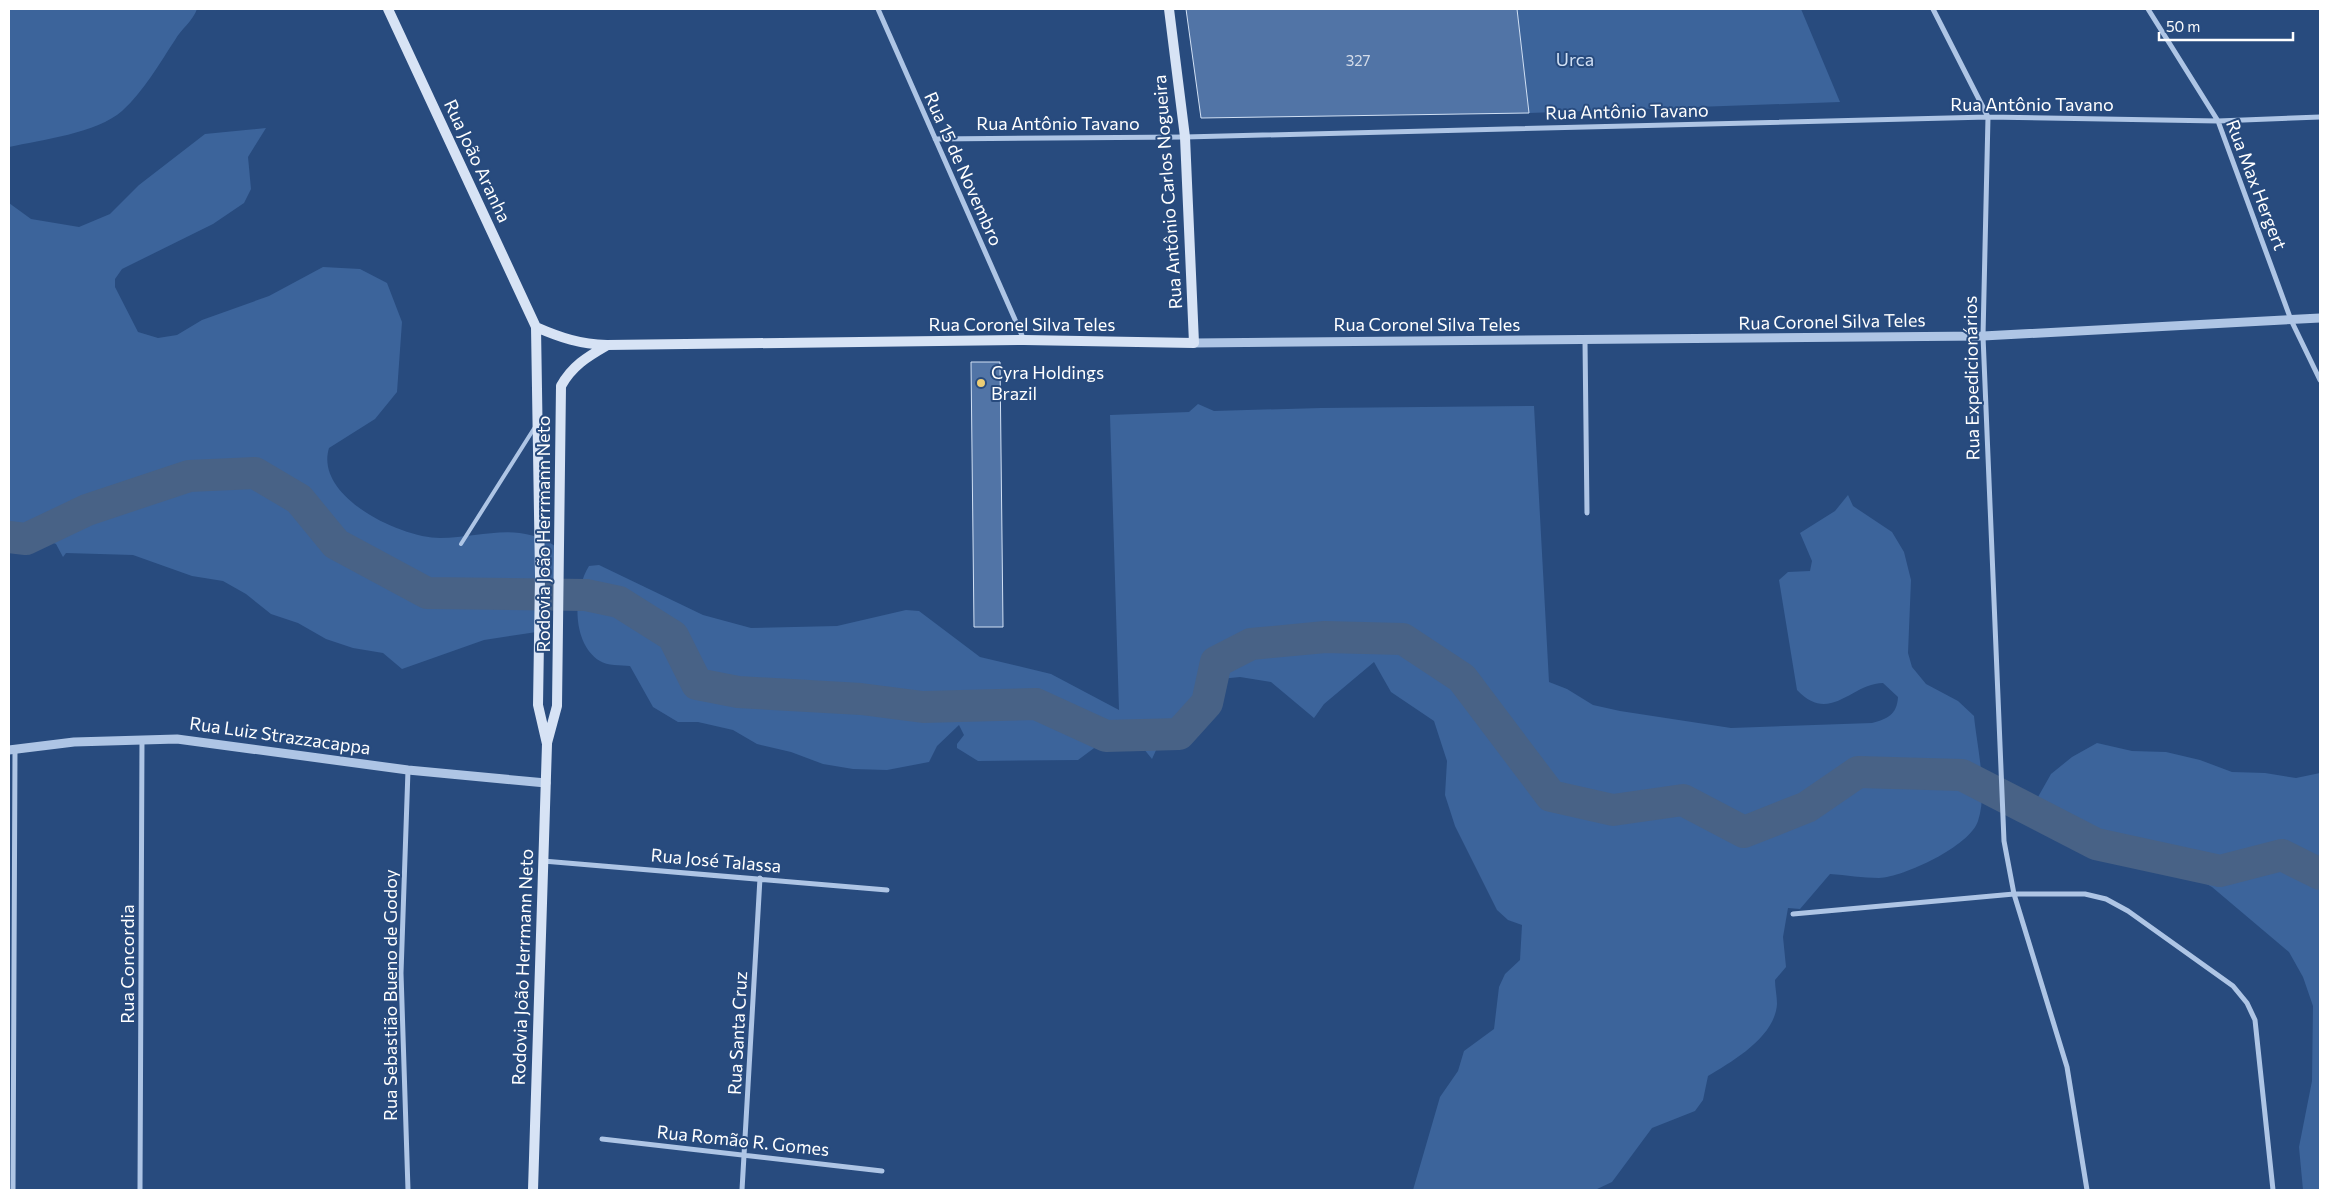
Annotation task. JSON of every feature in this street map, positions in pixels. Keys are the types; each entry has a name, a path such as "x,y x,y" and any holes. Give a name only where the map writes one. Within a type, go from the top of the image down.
{"main road":[{"name":"Rua João Aranha","path":"388,9 536,326"},
{"name":"Rua Antônio Carlos Nogueira","path":"1169,9 1185,137 1194,343"},
{"name":"Rua Coronel Silva Teles","path":"536,326 566,340 584,344 607,345 1024,340 1194,343"},
{"name":"Rodovia João Herrmann Neto","path":"536,326 540,576 538,705 547,744"},
{"name":"Rodovia João Herrmann Neto","path":"533,1190 547,744 557,706 560,634 561,386 568,373 579,362 607,345"}],"street":[{"name":"Rua 15 de Novembro","path":"878,9 1024,340"},
{"name":"Rua Expedicionários","path":"1933,9 1988,117 1983,336 2004,841 2014,894 2067,1067 2087,1190"},
{"name":"Rua Max Hergert","path":"2148,9 2218,121 2291,320 2320,380"},
{"name":"Rua Antônio Tavano","path":"935,139 1185,137 1988,117 2218,121 2320,117"},
{"name":"Rua Coronel Silva Teles","path":"1194,343 1983,336 2320,318"},
{"path":"1584,341 1587,513"},
{"name":"Rua Concordia","path":"140,1190 142,739"},
{"name":"Rua Luiz Strazzacappa","path":"12,749 74,742 177,739 408,770 546,783"},
{"path":"12,749 13,1190"},
{"name":"Rua Sebastião Bueno de Godoy","path":"408,770 401,964 408,1190"},
{"name":"Rua José Talassa","path":"543,861 886,890"},
{"name":"Rua Santa Cruz","path":"742,1190 760,878"},
{"path":"1793,914 2014,894 2085,894 2106,898 2128,911 2233,986 2247,1003 2255,1020 2273,1190"},
{"name":"Rua Romão R. Gomes","path":"602,1139 882,1171"}],"lane":[{"path":"461,544 538,423"}],"green space":[{"path":"9,9 197,9 144,86 122,111 111,119 84,130 9,147"},
{"name":"Urca","path":"1517,9 1801,9 1840,102 1529,113"},
{"path":"266,128 248,157 251,189 244,203 213,224 122,269 115,279 115,287 138,332 158,338 177,335 202,320 269,296 323,267 360,269 387,283 402,322 397,392 375,419 329,448 328,466 335,483 347,498 364,511 404,531 440,538 513,532 541,538 555,546 559,568 547,602 550,630 484,640 402,669 383,653 353,648 326,639 298,623 271,614 246,594 223,581 192,576 133,555 66,553 63,557 56,544 46,540 9,547 9,203 31,219 79,227 110,214 139,185 205,134"},
{"path":"1198,404 1214,411 1534,406 1549,682 1567,689 1593,705 1731,728 1872,723 1887,718 1896,708 1898,697 1883,683 1861,689 1841,700 1820,704 1809,700 1797,690 1779,580 1788,572 1810,571 1812,561 1800,533 1835,511 1848,495 1853,506 1892,532 1904,552 1911,580 1908,653 1912,667 1926,684 1958,701 1974,716 1982,783 1981,809 1978,821 1972,831 1950,850 1919,866 1879,878 1830,874 1800,909 1788,908 1783,937 1786,967 1775,980 1777,1004 1769,1027 1751,1047 1708,1076 1703,1100 1695,1111 1652,1128 1612,1182 1595,1190 1413,1190 1440,1097 1458,1071 1464,1051 1494,1029 1499,987 1505,974 1520,960 1522,925 1508,920 1497,910 1455,826 1445,795 1447,761 1434,721 1391,692 1374,662 1324,704 1314,718 1271,682 1240,677 1210,680 1199,690 1177,727 1167,726 1152,759 1135,738 1122,732 1113,734 1078,760 978,761 957,748 957,744 964,735 959,725 937,746 929,762 887,770 853,769 823,764 791,752 757,744 733,730 698,722 678,722 653,707 630,666 603,663 591,653 584,642 578,616 580,589 589,566 599,565 703,615 751,628 837,626 906,610 919,611 980,657 1051,674 1119,710 1110,415 1189,412"},
{"path":"2097,743 2132,751 2166,752 2200,760 2232,772 2265,773 2296,778 2320,773 2320,1190 2303,1190 2299,1147 2312,1081 2313,1006 2303,977 2289,952 2212,887 2188,874 2161,865 2130,861 2096,860 2068,844 2052,822 2038,797 2051,774 2072,757"}],"building":[{"path":"1186,9 1517,9 1529,113 1201,118"},
{"path":"971,362 1000,362 1003,627 974,627"}],"waterway":[{"path":"9,537 26,539 87,510 189,476 255,473 299,499 336,544 427,593 586,595 619,602 673,636 697,684 738,692 861,699 923,707 1036,704 1106,736 1179,734 1207,703 1216,662 1251,644 1325,637 1403,639 1462,678 1551,796 1613,810 1683,800 1744,832 1807,807 1858,772 1962,775 2096,844 2220,871 2282,855 2320,874"}],"place":[{"name":"Cyra Holdings Brazil","path":"981,383"}]}
